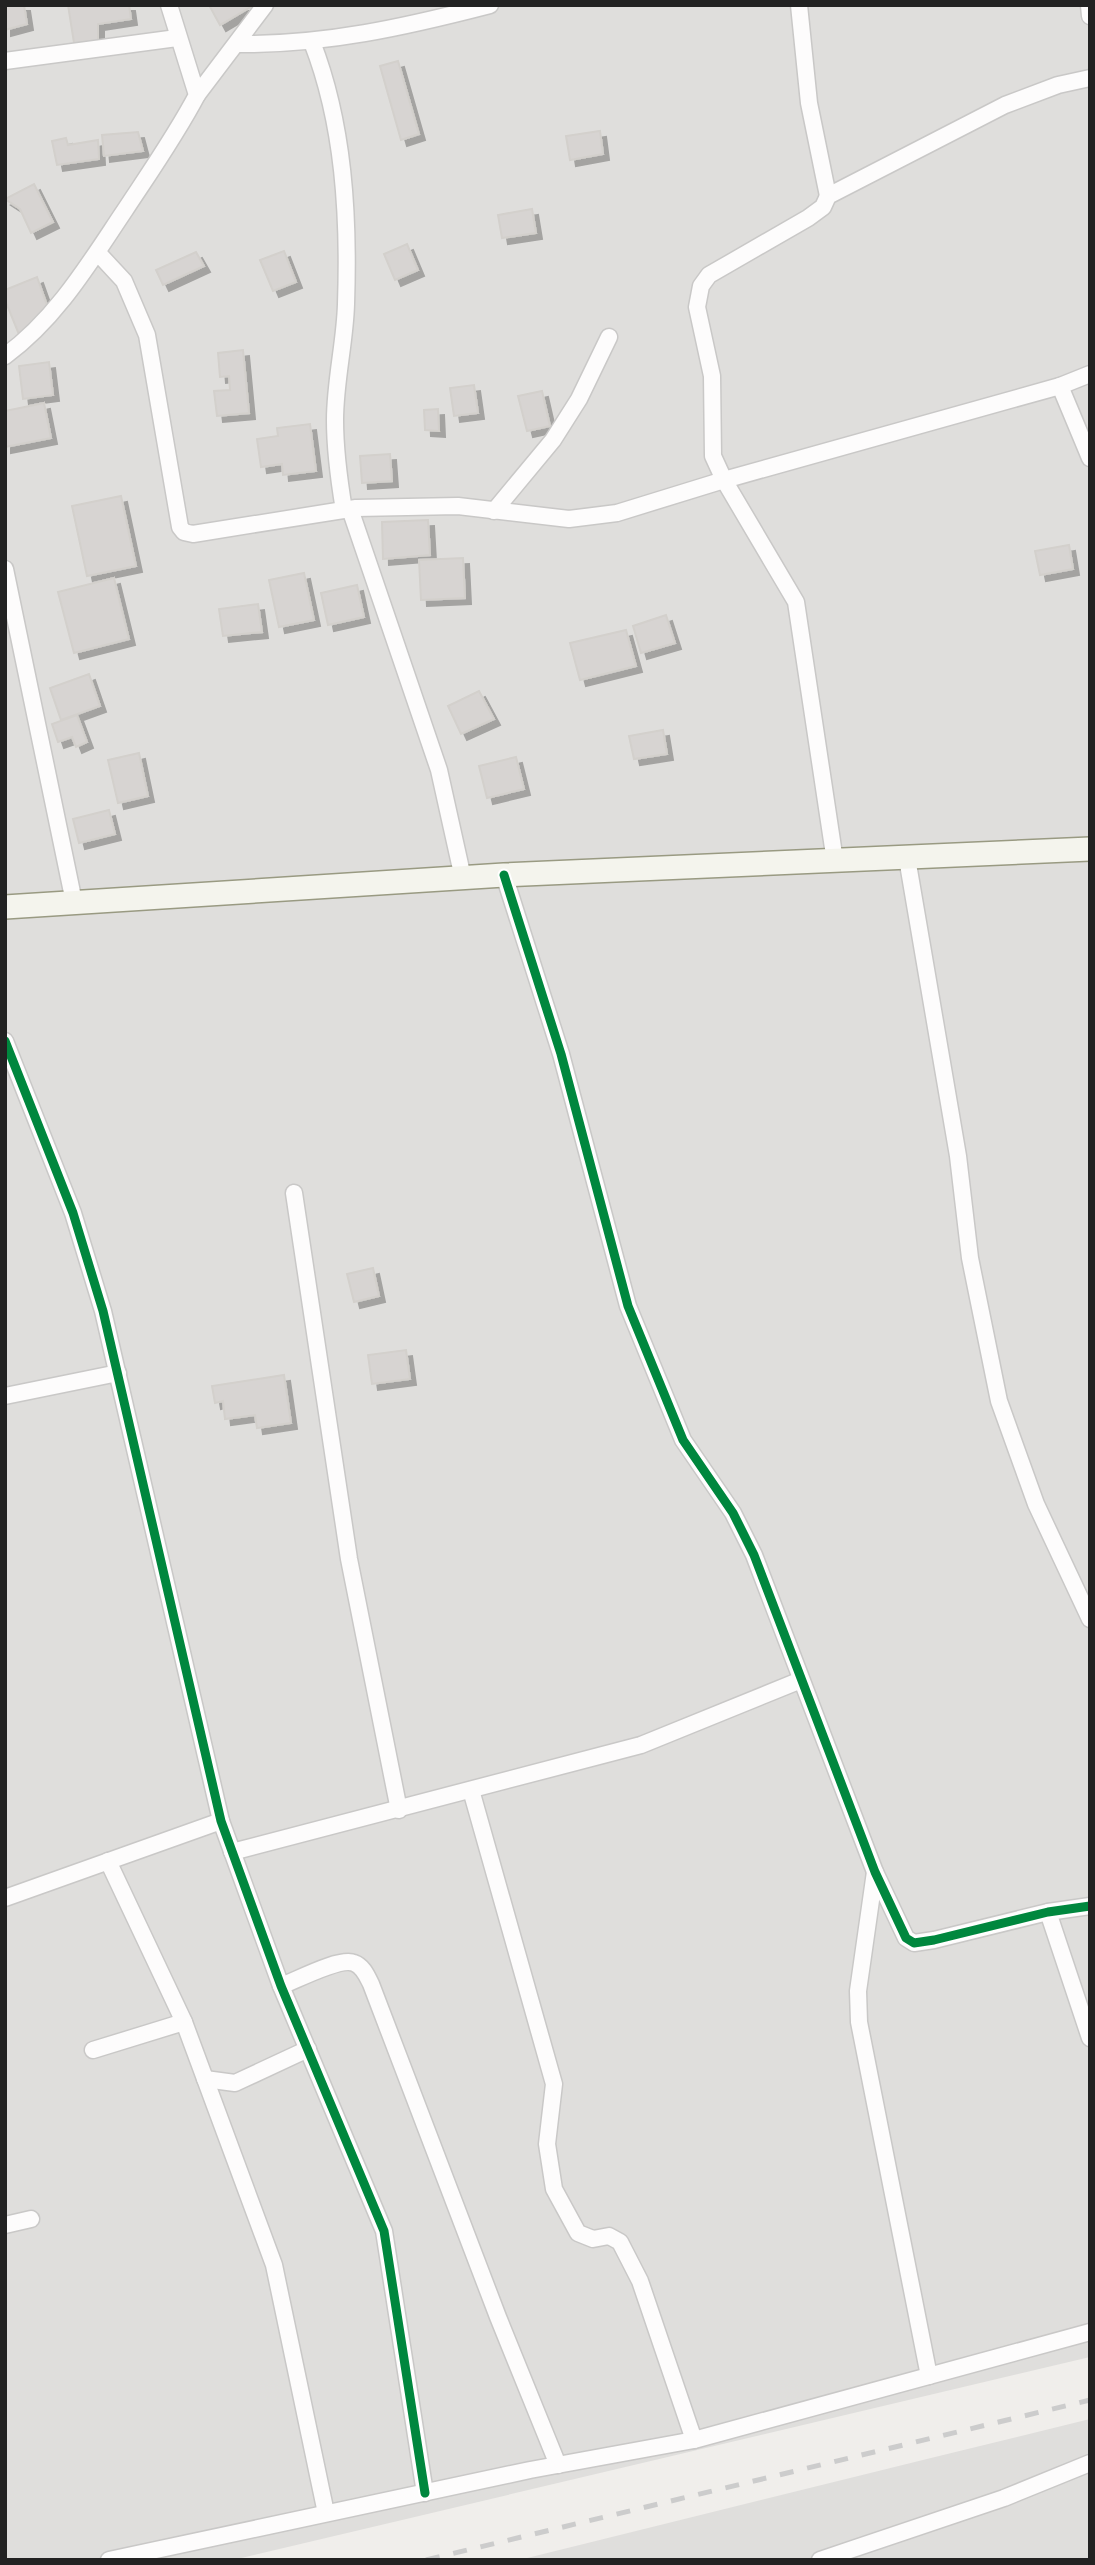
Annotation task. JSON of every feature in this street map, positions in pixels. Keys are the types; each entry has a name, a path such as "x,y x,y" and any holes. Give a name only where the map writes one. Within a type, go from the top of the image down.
{"street":[{"path":"169,5 177,38 197,95"},
{"path":"5,356 45,319 98,253 180,127 197,95 265,5"},
{"path":"237,44 312,43 385,32 490,5"},
{"path":"799,5 809,103 828,196"},
{"path":"1089,5 1090,16"},
{"path":"5,61 177,38"},
{"path":"312,43 326,78 336,125 345,208 346,305 335,418 338,475 347,509 435,759 463,878"},
{"path":"835,862 796,602 723,480 713,456 712,376 697,307 701,286 709,275 808,218 822,207 828,196 1005,105 1058,85 1090,78"},
{"path":"98,253 124,281 147,335 180,527 184,532 193,534 347,509 458,506 569,519 617,513 723,480 1060,386 1090,374"},
{"path":"494,511 553,440 579,399 609,337"},
{"path":"1060,386 1090,458"},
{"path":"5,569 75,902"},
{"path":"5,906 505,875 1090,849"},
{"path":"907,858 958,1156 970,1258 999,1401 1036,1504 1090,1619"},
{"path":"505,875 561,1054 628,1306 683,1440 733,1513 754,1555 875,1872 906,1938 914,1943 1048,1912 1090,1906"},
{"path":"5,1041 73,1213 118,1373 221,1821 281,1986 384,2231 425,2493"},
{"path":"294,1193 349,1559 399,1810"},
{"path":"5,1396 118,1373"},
{"path":"232,1852 640,1745 801,1680"},
{"path":"471,1790 554,2084 547,2144 554,2189 578,2233 593,2239 609,2236 620,2242 640,2281 694,2440"},
{"path":"5,1898 221,1821"},
{"path":"108,1861 184,2022 274,2265 326,2514"},
{"path":"875,1872 858,1991 859,2022 929,2376"},
{"path":"1048,1912 1090,2038"},
{"path":"281,1986 340,1963 353,1962 362,1968 372,1984 498,2317 558,2465"},
{"path":"93,2050 184,2022"},
{"path":"205,2079 235,2084 308,2049"},
{"path":"221,2117 235,2084"},
{"path":"5,2225 32,2219"},
{"path":"109,2560 558,2465 694,2440 1090,2332"},
{"path":"820,2560 1004,2498 1090,2463"}],"shaded area":[{"path":"5,5 1090,5 1090,2357 233,2560 5,2560"},
{"path":"1090,2419 1090,2560 519,2560 935,2457"}],"building":[{"path":"5,5 24,5 27,24 5,30"},
{"path":"68,5 129,5 131,19 98,24 98,41 74,43"},
{"path":"209,5 254,5 220,25"},
{"path":"398,61 419,134 401,140 380,66"},
{"path":"600,131 603,154 570,160 566,136"},
{"path":"138,132 143,151 104,156 102,135"},
{"path":"66,138 68,145 98,140 99,159 57,165 52,141"},
{"path":"34,184 53,222 31,233 20,209 5,199"},
{"path":"532,209 536,233 502,238 498,215"},
{"path":"407,244 418,270 395,280 384,254"},
{"path":"284,251 296,282 273,291 260,260"},
{"path":"196,252 204,266 163,285 156,270"},
{"path":"37,277 48,308 20,337 5,300 5,290"},
{"path":"243,350 249,413 217,416 214,391 230,390 229,376 220,377 218,353"},
{"path":"49,362 53,395 23,399 19,366"},
{"path":"474,385 478,413 454,416 450,388"},
{"path":"542,391 550,426 527,431 518,396"},
{"path":"44,403 51,438 5,447 5,411"},
{"path":"438,409 439,431 425,430 424,410"},
{"path":"310,424 316,471 283,475 282,464 261,467 257,439 278,436 277,428"},
{"path":"390,454 392,481 362,483 360,456"},
{"path":"121,496 136,566 87,576 72,506"},
{"path":"428,520 430,555 383,559 382,522"},
{"path":"1069,545 1073,569 1040,575 1035,551"},
{"path":"463,558 465,598 421,600 419,560"},
{"path":"304,573 314,620 279,627 269,580"},
{"path":"114,578 129,639 74,653 58,592"},
{"path":"357,585 364,617 328,625 321,593"},
{"path":"258,604 262,632 223,636 219,609"},
{"path":"666,615 675,643 641,653 633,626"},
{"path":"626,630 636,666 580,680 570,643"},
{"path":"89,674 100,706 61,720 50,688"},
{"path":"479,691 494,719 461,734 448,706"},
{"path":"77,715 87,742 76,747 72,737 58,742 52,724"},
{"path":"663,730 667,754 634,759 629,736"},
{"path":"139,753 148,796 118,803 108,760"},
{"path":"516,757 524,789 487,798 479,766"},
{"path":"109,810 115,834 79,843 73,819"},
{"path":"373,1268 379,1296 354,1302 347,1274"},
{"path":"406,1350 410,1379 372,1384 368,1355"},
{"path":"284,1375 291,1423 257,1428 255,1415 225,1419 223,1401 215,1403 212,1386"}],"railway":[{"path":"426,2560 1090,2400"}],"cycle path":[{"path":"504,875 561,1054 628,1306 683,1440 733,1513 754,1555 875,1872 906,1938 914,1943 934,1940 1048,1912 1090,1906"},
{"path":"5,1041 73,1213 103,1311 221,1821 281,1986 384,2231 425,2493"}]}
